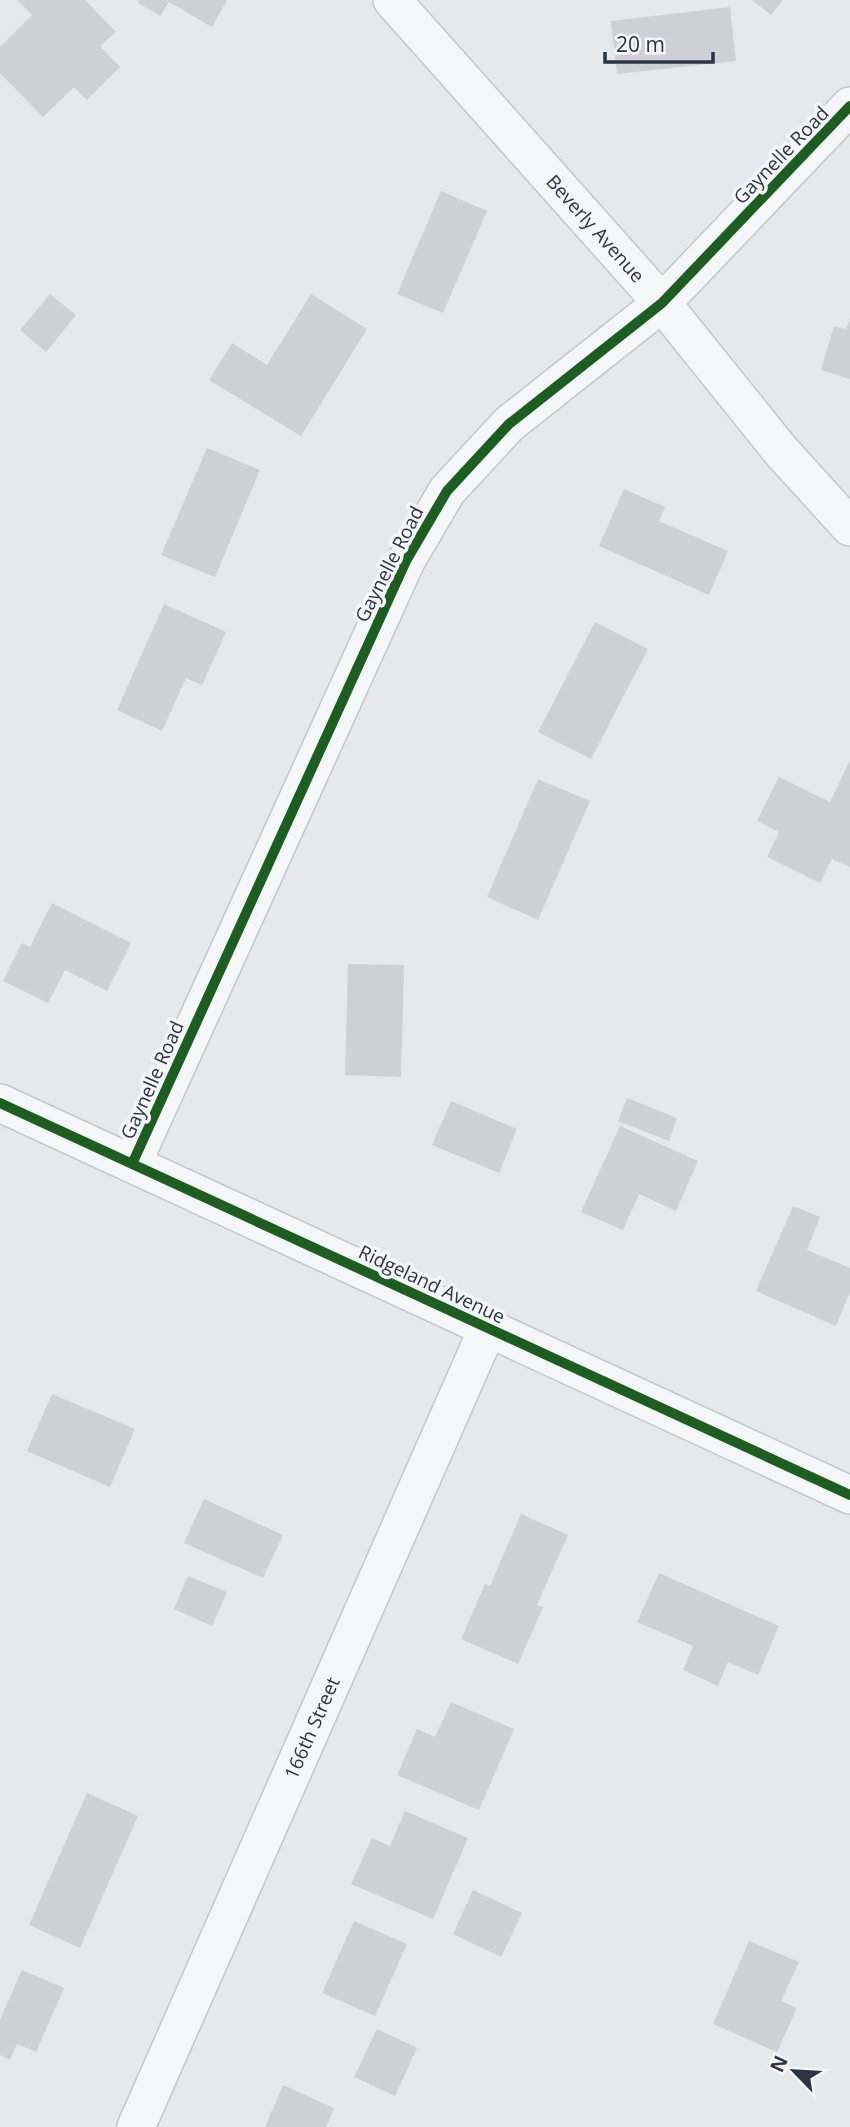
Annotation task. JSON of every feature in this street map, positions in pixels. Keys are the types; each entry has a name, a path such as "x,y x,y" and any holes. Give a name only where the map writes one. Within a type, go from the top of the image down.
{"street":[{"name":"Beverly Avenue","path":"392,0 662,303 781,451 850,527"},
{"name":"Gaynelle Road","path":"134,1162 407,561 447,491 509,424 662,303 850,106"},
{"name":"Ridgeland Avenue","path":"0,1103 134,1162 487,1330 850,1494"},
{"name":"166th Street","path":"136,2127 487,1330"}],"building":[{"path":"17,0 85,0 116,32 100,46 120,67 87,100 74,87 43,117 0,73 0,47 32,15"},
{"path":"139,0 227,0 212,27 169,2 160,16 138,3"},
{"path":"752,0 783,0 771,15"},
{"path":"730,7 736,61 617,74 611,21"},
{"path":"441,191 487,211 443,313 397,294"},
{"path":"50,294 76,315 46,352 20,330"},
{"path":"311,294 367,329 301,436 209,380 232,343 267,365"},
{"path":"850,319 850,379 821,370 834,326 846,329"},
{"path":"207,448 260,470 215,577 161,555"},
{"path":"624,489 665,507 659,521 728,551 709,595 599,546"},
{"path":"164,604 226,632 202,685 186,678 162,731 117,710"},
{"path":"595,622 648,649 591,759 538,732"},
{"path":"850,760 850,867 832,859 820,883 767,857 779,832 757,821 779,777 830,802"},
{"path":"538,779 590,801 538,920 487,897"},
{"path":"52,903 131,943 107,991 65,970 48,1003 3,981 22,943 30,947"},
{"path":"348,964 404,965 401,1077 345,1075"},
{"path":"627,1098 677,1118 669,1141 618,1121"},
{"path":"451,1101 517,1129 499,1173 432,1145"},
{"path":"620,1126 698,1161 676,1211 639,1194 623,1230 581,1212"},
{"path":"793,1206 820,1217 807,1250 850,1268 850,1292 836,1326 756,1291"},
{"path":"52,1394 135,1429 110,1487 27,1451"},
{"path":"204,1499 283,1535 263,1578 184,1543"},
{"path":"521,1514 568,1535 537,1605 543,1607 518,1664 461,1639 485,1584 490,1586"},
{"path":"659,1573 779,1626 758,1675 728,1662 718,1686 683,1670 693,1646 637,1622"},
{"path":"188,1576 227,1592 212,1626 174,1609"},
{"path":"451,1702 514,1729 479,1810 397,1775 417,1729 435,1737"},
{"path":"87,1793 138,1816 80,1948 29,1925"},
{"path":"405,1811 468,1838 433,1919 351,1884 372,1838 390,1846"},
{"path":"473,1890 522,1913 501,1957 453,1934"},
{"path":"354,1921 407,1944 375,2016 322,1993"},
{"path":"749,1941 799,1962 781,2001 797,2008 777,2052 713,2024"},
{"path":"22,1970 64,1988 36,2052 17,2044 10,2060 0,2055 0,2020"},
{"path":"377,2029 417,2048 395,2096 354,2077"},
{"path":"283,2085 334,2108 326,2127 265,2127"}],"cycle path":[{"path":"133,1162 406,561 447,491 509,424 662,303 850,106"},
{"path":"0,1103 850,1495"}]}
